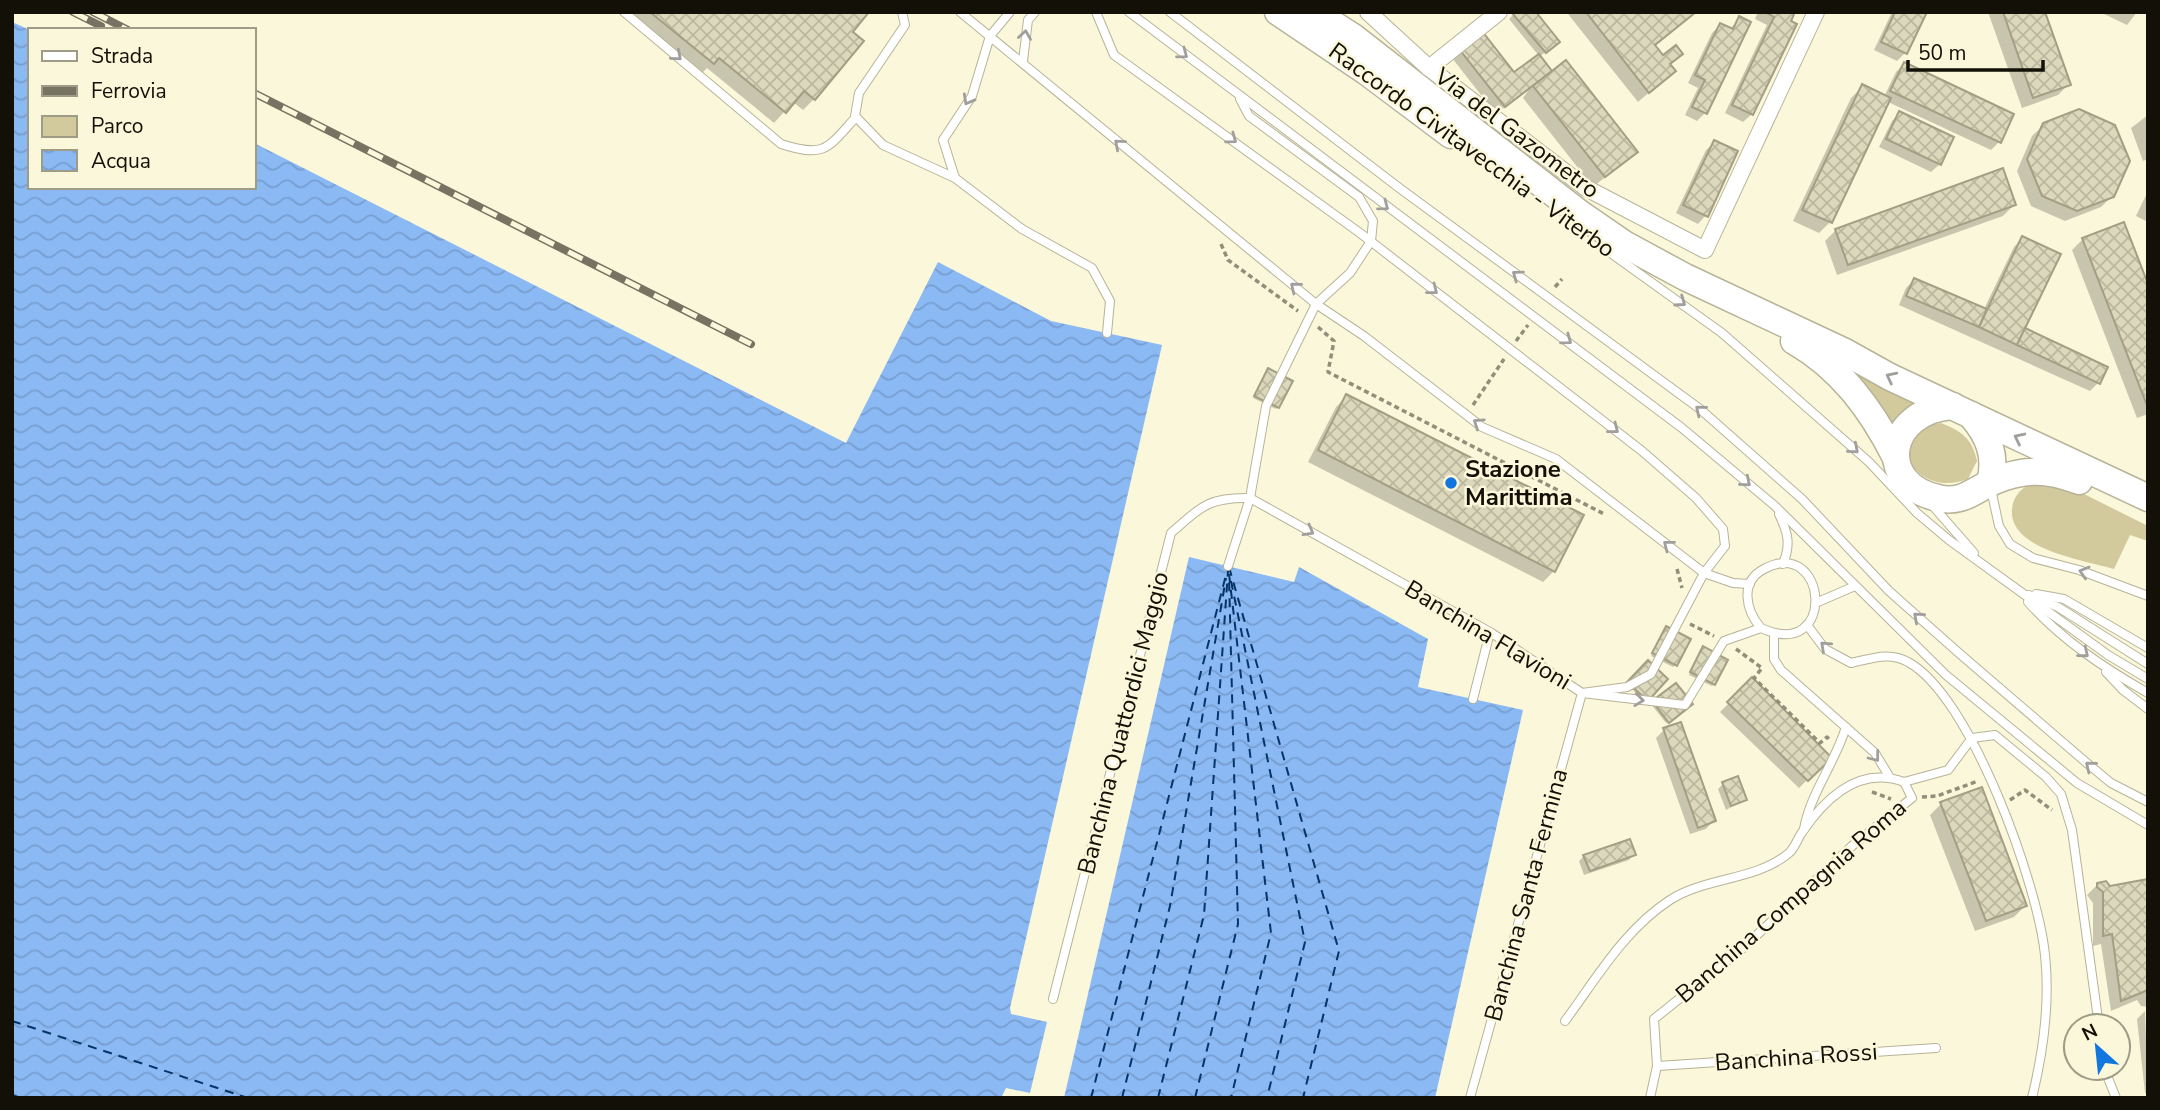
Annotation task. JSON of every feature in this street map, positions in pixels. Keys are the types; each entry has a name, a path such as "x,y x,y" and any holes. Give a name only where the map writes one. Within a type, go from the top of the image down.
{"main road":[{"name":"Raccordo Civitavecchia - Viterbo","path":"1278,12 1367,72 1605,249 1807,349 1861,399 1877,420 1895,456"},
{"name":"Raccordo Civitavecchia - Viterbo","path":"1320,15 1624,244 1685,277 2148,498"},
{"path":"1990,483 1994,468 1993,453 1987,436 1962,410 1926,410 1913,417 1896,442 1895,456 1909,481 1921,492 1939,499 1960,499 1976,494 1990,483 2030,470 2048,471 2077,480 2148,512"}],"street":[{"name":"Via del Gazometro","path":"1368,12 1429,68 1586,188 1705,250 1816,12"},
{"path":"1429,68 1499,12"}],"lane":[{"path":"624,12 781,144 809,153 834,141 856,117 859,93 905,25 902,12"},
{"path":"960,12 1023,61 1129,153 1315,304 1364,336 1482,427 1556,459 1704,573 1733,583 1750,584"},
{"path":"955,178 943,140 972,96 990,36 1010,12"},
{"path":"1023,61 1028,20 1035,12"},
{"path":"1096,12 1114,55 1371,241 1642,451 1696,498 1723,529 1725,546 1704,573 1651,674 1627,687 1582,693"},
{"path":"1129,12 1595,361 1775,506 1946,675 2050,761 2108,804 2148,825"},
{"path":"1170,12 1398,187 1700,409 1802,499 1889,591 1960,654 2111,783 2148,802"},
{"path":"1228,566 1250,498 1266,405 1315,304 1350,273 1371,241 1373,221 1359,197 1249,116 1238,95"},
{"path":"856,117 883,145 955,178 1023,229 1092,268 1110,302 1107,333"},
{"path":"1605,249 1722,333 1869,462 1917,513 2016,590 2108,655 2148,679"},
{"path":"1990,483 1999,526 2010,544 2033,558 2079,570 2148,596"},
{"path":"1921,492 1991,570"},
{"name":"Banchina Quattordici Maggio","path":"1053,999 1171,533 1196,511 1222,497 1250,498"},
{"name":"Banchina Flavioni","path":"1250,498 1490,632 1582,693 1685,705 1724,641 1761,628"},
{"path":"1775,506 1787,532 1790,549 1783,564"},
{"path":"1783,564 1797,567 1808,575 1816,588 1818,602 1807,625 1792,634 1774,634 1761,628 1750,616 1746,600 1750,584 1763,569 1783,564"},
{"path":"1818,602 1855,586"},
{"path":"2016,590 2064,600 2148,648"},
{"path":"2016,590 2058,607 2148,664"},
{"path":"2016,590 2045,621 2148,709"},
{"path":"1807,625 1825,649 1852,663 1888,655 1909,662 1944,695 1972,738 2007,820 2034,896 2045,956 2045,1030 2032,1098"},
{"path":"1473,699 1490,632"},
{"path":"1774,634 1774,659 1781,670 1875,753 1889,776"},
{"path":"2102,667 2148,693"},
{"name":"Banchina Santa Fermina","path":"1470,1098 1582,693"},
{"path":"1804,830 1807,811 1839,750 1846,727"},
{"path":"1972,738 1995,735 2046,777 2061,794 2075,849 2097,1012"},
{"name":"Banchina Compagnia Roma","path":"1650,1098 1657,1066 1654,1019 1743,948 1852,846 1912,798 1904,782 1948,770 1972,738"},
{"path":"1565,1021 1630,934 1670,900 1756,870 1790,853 1804,830 1852,782 1889,776 1904,782"},
{"name":"Banchina Rossi","path":"1657,1066 1936,1048"}],"path":[{"path":"2025,789 2057,814 2067,813"}],"green space":[{"path":"1843,368 1916,402 1906,408 1891,425 1880,405"},
{"path":"1941,423 1960,432 1972,446 1977,461 1968,479 1949,483 1932,481 1919,473 1911,463 1908,451 1911,439 1922,429"},
{"path":"2035,481 2078,491 2148,526 2148,541 2130,535 2114,569 2068,557 2035,544 2022,534 2014,523 2012,509 2019,492"}],"water":[{"path":"12,22 28,29 28,189 256,189 256,144 846,443 938,262 1051,321 1162,345 1010,1008 1011,1014 1047,1022 1030,1093 1006,1088 1001,1098 12,1098"},
{"path":"1189,557 1294,582 1299,567 1428,639 1418,687 1523,710 1435,1098 1064,1098"}],"building":[{"path":"650,12 869,12 853,32 864,41 815,100 804,91 786,113 719,58 714,64"},
{"path":"1536,12 1560,42 1546,53 1512,13"},
{"path":"1586,12 1696,12 1655,45 1663,55 1676,45 1683,54 1670,64 1676,71 1649,93"},
{"path":"1765,12 1795,12 1791,21 1797,24 1753,115 1732,105 1774,17"},
{"path":"1895,12 1927,12 1907,54 1881,42"},
{"path":"2003,12 2045,12 2071,85 2033,98"},
{"path":"1739,16 1751,22 1707,114 1692,107 1705,80 1695,75 1720,23 1733,29"},
{"path":"1482,31 1514,72 1539,54 1552,71 1505,107 1459,49"},
{"path":"1566,60 1638,152 1605,177 1533,86"},
{"path":"1904,62 2014,114 2001,143 1890,91"},
{"path":"1862,84 1891,98 1832,223 1802,210"},
{"path":"2079,109 2115,125 2130,161 2114,197 2077,211 2042,196 2027,159 2043,123"},
{"path":"1899,111 1954,137 1941,165 1886,139"},
{"path":"1714,140 1738,151 1708,217 1683,205"},
{"path":"2003,168 2016,205 1848,265 1835,229"},
{"path":"2124,222 2148,284 2148,408 2082,238"},
{"path":"2022,236 2061,254 2017,345 1979,327"},
{"path":"1914,278 1987,309 1979,327 1906,296"},
{"path":"2025,328 2108,367 2100,384 2017,345"},
{"path":"1268,368 1293,381 1279,408 1254,396"},
{"name":"Stazione Marittima","path":"1346,394 1584,515 1555,572 1318,450"},
{"path":"1666,626 1691,639 1677,666 1652,653"},
{"path":"1703,646 1728,660 1715,685 1690,672"},
{"path":"1648,660 1668,679 1648,701 1627,682"},
{"path":"1752,677 1832,758 1808,781 1727,702"},
{"path":"1676,683 1693,704 1669,723 1652,701"},
{"path":"1681,722 1716,821 1698,828 1663,728"},
{"path":"1738,776 1747,800 1731,806 1722,782"},
{"path":"1982,787 2027,906 1986,921 1940,802"},
{"path":"1630,839 1636,855 1590,871 1583,855"},
{"path":"2148,879 2148,990 2121,1001 2112,934 2103,936 2103,892 2097,887 2097,883 2106,881 2110,886"}],"ferry route":[{"path":"1229,567 1339,951 1303,1098"},
{"path":"1091,1098 1227,571"},
{"path":"1158,1098 1204,915 1228,571"},
{"path":"1229,574 1271,933 1231,1098"},
{"path":"1122,1098 1170,906 1226,578"},
{"path":"1195,1098 1238,924 1229,578"},
{"path":"1231,581 1305,942 1267,1098"},
{"path":"12,1021 248,1098"},
{"path":"12,1095 21,1098"}],"railway":[{"path":"73,12 101,26"},
{"path":"93,12 124,28"},
{"path":"256,94 751,344"}],"place":[{"name":"Stazione Marittima","path":"1451,483"}]}
